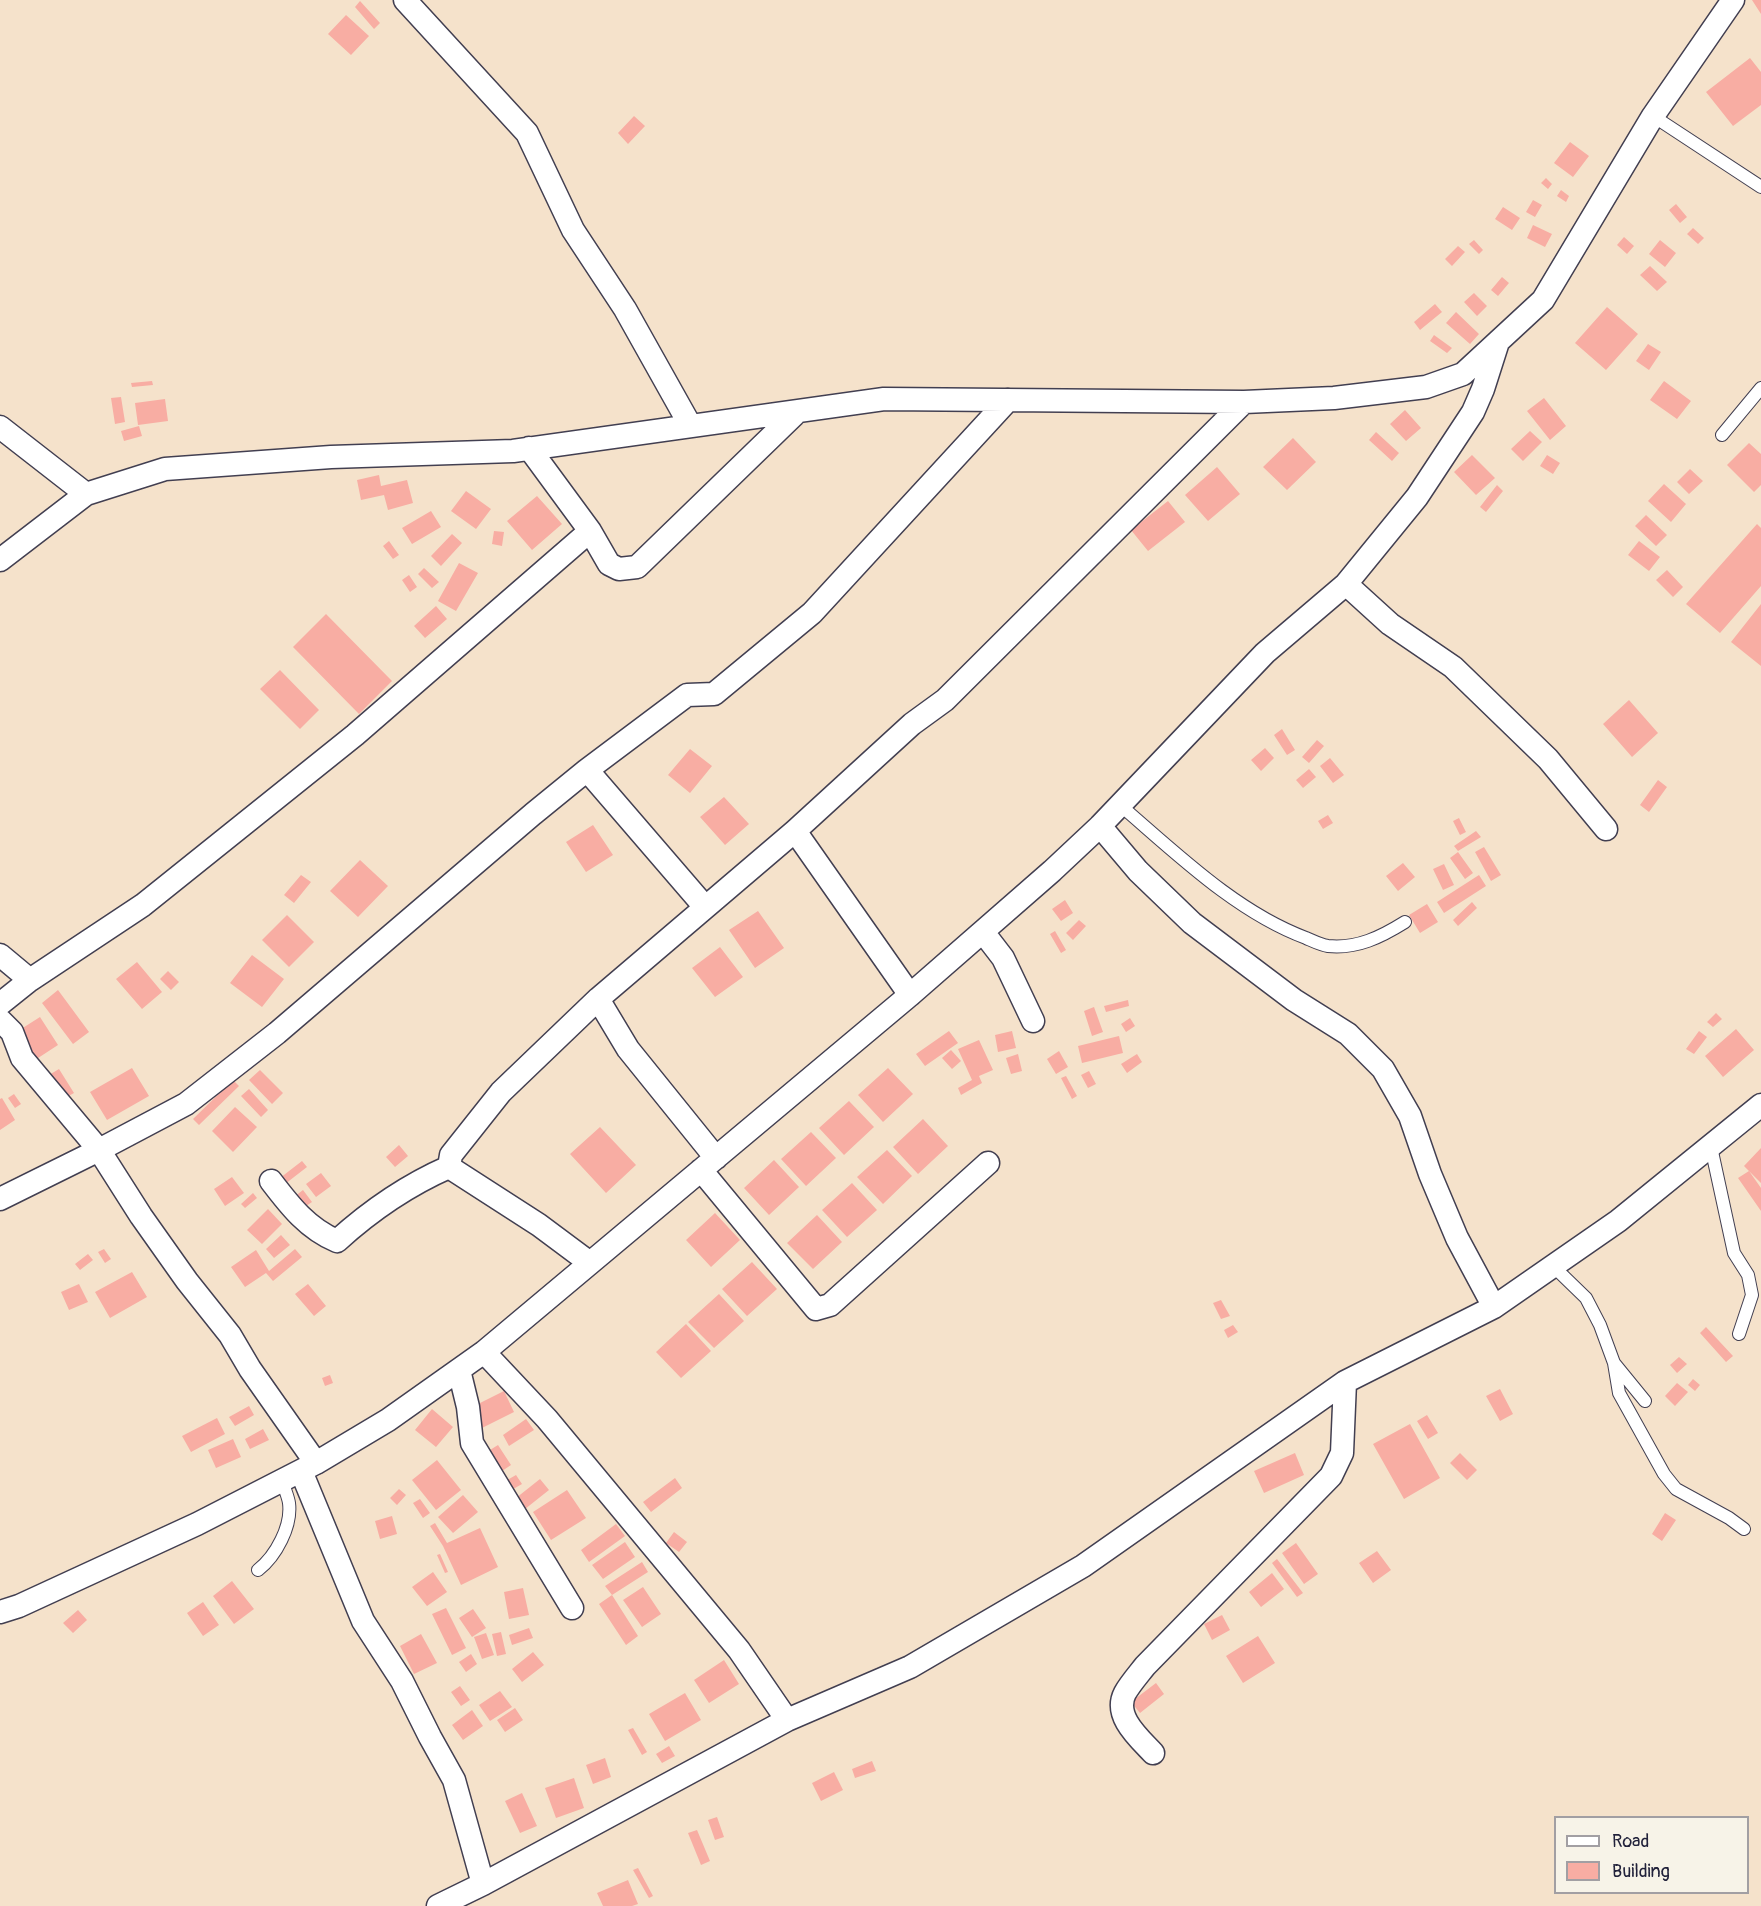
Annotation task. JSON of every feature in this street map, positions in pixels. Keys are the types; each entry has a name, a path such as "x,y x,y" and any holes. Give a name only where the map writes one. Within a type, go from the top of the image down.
{"street":[{"path":"405,0 527,133 573,230 625,309 690,424"},
{"path":"0,560 86,494 165,469 331,457 513,451 690,424 885,399 1244,402 1334,398 1426,387 1463,375 1543,300 1653,116 1733,0"},
{"path":"0,1612 19,1606 196,1524 300,1471 388,1420 484,1352 910,995 1100,826 1265,653 1346,584 1417,497 1473,412 1498,342"},
{"path":"0,1198 99,1150 186,1104 250,1055 587,770 687,695 714,694 812,614 1008,400"},
{"path":"449,1167 451,1155 501,1092 598,999 795,831 912,724 945,700 1244,402"},
{"path":"529,448 590,531 609,564 619,569 637,567 798,411"},
{"path":"0,427 86,494"},
{"path":"0,1004 30,981 143,905 346,742 590,531"},
{"path":"1346,584 1390,624 1454,667 1548,759 1606,829"},
{"path":"587,770 705,908"},
{"path":"1100,826 1138,871 1192,923 1294,1000 1348,1034 1383,1069 1410,1116 1430,1174 1457,1238 1494,1307"},
{"path":"795,831 910,995"},
{"path":"982,932 1003,958 1033,1021"},
{"path":"0,955 30,981"},
{"path":"598,999 628,1049 708,1164 816,1309 830,1305 988,1163"},
{"path":"0,1020 12,1032 22,1058 99,1150 141,1216 187,1281 230,1335 250,1369 300,1471 363,1621 402,1681 454,1780 483,1884"},
{"path":"438,1906 787,1720 910,1667 1083,1566 1345,1382 1494,1307 1618,1221 1761,1105"},
{"path":"271,1181 304,1221 324,1236 337,1241 353,1226 417,1182 449,1167"},
{"path":"449,1167 538,1225 590,1263"},
{"path":"484,1352 548,1419 739,1650 787,1720"},
{"path":"459,1370 468,1407 472,1443 573,1608"},
{"path":"1153,1753 1128,1725 1122,1710 1124,1695 1144,1666 1331,1476 1342,1453 1345,1382"}],"lane":[{"path":"1653,116 1761,187"},
{"path":"1722,435 1761,388"},
{"path":"1120,805 1179,856 1242,904 1283,930 1326,946 1351,946 1366,943 1405,922"},
{"path":"1711,1147 1734,1253 1748,1275 1752,1295 1739,1334"},
{"path":"1553,1266 1586,1298 1600,1325 1614,1363 1619,1393 1664,1474 1676,1489 1729,1518 1744,1529"},
{"path":"1614,1363 1645,1401"},
{"path":"258,1570 265,1564 285,1533 289,1504 300,1471"}],"building":[{"path":"1752,0 1761,0 1761,14"},
{"path":"360,1 380,23 374,29 355,7"},
{"path":"346,15 369,36 351,55 328,34"},
{"path":"1750,58 1761,72 1761,105 1733,126 1706,92"},
{"path":"634,116 645,126 628,144 618,133"},
{"path":"1570,142 1589,156 1573,177 1554,163"},
{"path":"1546,178 1552,184 1548,189 1541,183"},
{"path":"1561,190 1569,196 1566,202 1557,196"},
{"path":"1533,200 1542,205 1535,217 1526,212"},
{"path":"1676,204 1687,217 1680,223 1669,210"},
{"path":"1503,207 1520,218 1512,230 1495,219"},
{"path":"1533,225 1552,234 1545,247 1527,238"},
{"path":"1693,228 1704,238 1698,244 1687,234"},
{"path":"1624,237 1634,246 1627,254 1617,245"},
{"path":"1474,240 1483,250 1479,254 1469,244"},
{"path":"1660,240 1676,253 1665,267 1649,254"},
{"path":"1458,246 1465,252 1452,266 1445,259"},
{"path":"1650,266 1667,282 1657,291 1640,275"},
{"path":"1502,277 1509,283 1498,296 1491,290"},
{"path":"1474,293 1487,306 1477,316 1464,302"},
{"path":"1435,304 1442,312 1420,330 1414,322"},
{"path":"1607,307 1638,334 1606,370 1575,343"},
{"path":"1456,312 1479,334 1470,344 1446,323"},
{"path":"1434,335 1452,348 1447,353 1430,341"},
{"path":"1648,344 1661,352 1649,370 1636,361"},
{"path":"152,381 153,385 132,387 131,383"},
{"path":"1664,381 1691,401 1677,419 1650,400"},
{"path":"121,397 125,422 115,424 111,398"},
{"path":"1544,398 1566,426 1550,440 1527,411"},
{"path":"165,399 168,421 138,425 135,403"},
{"path":"1405,410 1421,428 1406,441 1390,424"},
{"path":"139,426 142,436 124,441 121,431"},
{"path":"1530,431 1542,442 1523,461 1511,449"},
{"path":"1376,432 1399,453 1392,461 1369,440"},
{"path":"1293,438 1316,462 1287,490 1263,467"},
{"path":"1749,443 1761,454 1761,485 1754,492 1727,465"},
{"path":"1472,455 1495,478 1476,495 1454,472"},
{"path":"1547,455 1560,463 1553,474 1540,466"},
{"path":"1217,467 1240,494 1208,521 1185,495"},
{"path":"1690,469 1703,481 1689,494 1677,482"},
{"path":"379,475 381,486 407,480 413,503 388,510 384,495 361,500 357,480"},
{"path":"1664,484 1686,504 1671,522 1648,501"},
{"path":"1497,485 1503,491 1486,512 1480,507"},
{"path":"466,491 491,509 476,529 451,511"},
{"path":"537,496 562,524 532,550 507,521"},
{"path":"1168,501 1185,522 1148,551 1131,530"},
{"path":"431,511 441,527 412,544 402,528"},
{"path":"1646,515 1667,535 1656,546 1635,526"},
{"path":"1757,524 1761,528 1761,586 1720,633 1686,604"},
{"path":"494,531 504,532 502,546 492,544"},
{"path":"452,534 462,543 441,566 431,556"},
{"path":"389,541 399,555 393,559 383,546"},
{"path":"1639,541 1660,557 1649,571 1628,555"},
{"path":"459,563 478,573 456,611 438,601"},
{"path":"424,568 439,582 432,588 418,574"},
{"path":"1667,570 1683,587 1673,597 1656,580"},
{"path":"409,575 417,587 410,592 402,580"},
{"path":"1761,604 1761,666 1731,642"},
{"path":"436,606 447,619 425,638 414,626"},
{"path":"326,614 392,681 359,714 293,647"},
{"path":"280,670 319,710 300,729 260,689"},
{"path":"1629,700 1658,733 1632,757 1603,724"},
{"path":"1282,729 1295,750 1287,755 1274,735"},
{"path":"1317,740 1324,746 1309,763 1302,757"},
{"path":"1265,748 1274,758 1261,771 1251,760"},
{"path":"690,749 712,766 690,793 668,775"},
{"path":"1330,758 1344,775 1333,783 1320,766"},
{"path":"1309,769 1316,777 1303,788 1296,780"},
{"path":"1658,780 1667,787 1649,812 1640,805"},
{"path":"724,797 749,824 725,845 700,817"},
{"path":"1328,815 1333,823 1323,829 1318,821"},
{"path":"1459,818 1466,832 1460,835 1453,821"},
{"path":"593,825 613,855 586,872 566,842"},
{"path":"1476,831 1481,837 1458,851 1454,846"},
{"path":"1484,847 1501,875 1491,881 1475,852"},
{"path":"1458,852 1473,873 1465,879 1450,858"},
{"path":"360,860 388,886 358,917 330,891"},
{"path":"1403,863 1415,877 1398,891 1386,876"},
{"path":"1444,864 1454,885 1443,890 1433,869"},
{"path":"301,875 311,882 294,903 284,895"},
{"path":"1479,875 1486,886 1444,913 1437,902"},
{"path":"1065,900 1073,913 1061,921 1052,909"},
{"path":"1472,902 1477,908 1458,926 1453,920"},
{"path":"1427,904 1438,922 1420,933 1409,915"},
{"path":"758,911 784,948 755,968 729,930"},
{"path":"287,915 314,942 289,967 262,940"},
{"path":"1079,920 1086,926 1073,940 1066,933"},
{"path":"1055,931 1066,950 1061,953 1050,934"},
{"path":"720,947 743,977 715,997 692,968"},
{"path":"252,955 284,979 262,1007 230,983"},
{"path":"137,962 162,992 142,1009 116,979"},
{"path":"168,971 179,982 171,990 160,979"},
{"path":"58,990 89,1032 73,1044 42,1003"},
{"path":"1128,1000 1129,1006 1106,1012 1104,1006"},
{"path":"1094,1007 1103,1032 1092,1036 1084,1011"},
{"path":"1716,1013 1722,1019 1713,1027 1707,1022"},
{"path":"40,1017 58,1045 35,1060 18,1031"},
{"path":"1130,1018 1135,1026 1126,1032 1121,1024"},
{"path":"1736,1029 1754,1050 1723,1077 1705,1056"},
{"path":"949,1031 958,1043 925,1066 916,1054"},
{"path":"1012,1031 1016,1048 998,1052 995,1035"},
{"path":"1699,1031 1707,1037 1694,1054 1686,1049"},
{"path":"1119,1036 1123,1053 1082,1063 1078,1046"},
{"path":"979,1040 993,1070 979,1076 982,1083 961,1095 958,1088 972,1080 958,1049"},
{"path":"951,1050 961,1061 952,1069 942,1058"},
{"path":"1059,1051 1068,1067 1056,1074 1047,1059"},
{"path":"1018,1054 1022,1071 1011,1074 1006,1058"},
{"path":"1137,1054 1142,1062 1127,1073 1121,1064"},
{"path":"132,1068 149,1096 107,1120 90,1092"},
{"path":"888,1068 913,1094 883,1122 858,1095"},
{"path":"59,1069 74,1093 63,1099 49,1075"},
{"path":"260,1070 283,1093 272,1104 249,1080"},
{"path":"1089,1071 1096,1084 1088,1088 1081,1075"},
{"path":"1066,1076 1077,1096 1072,1099 1061,1078"},
{"path":"233,1080 239,1086 199,1125 193,1119"},
{"path":"249,1089 268,1110 261,1117 241,1096"},
{"path":"14,1094 21,1104 15,1108 8,1098"},
{"path":"2,1098 15,1120 0,1130 0,1099"},
{"path":"849,1101 874,1127 844,1155 819,1128"},
{"path":"235,1107 257,1127 233,1152 212,1131"},
{"path":"923,1119 948,1146 918,1174 893,1147"},
{"path":"600,1127 636,1165 606,1193 570,1154"},
{"path":"811,1132 836,1158 806,1186 781,1159"},
{"path":"399,1145 408,1156 395,1167 386,1157"},
{"path":"1761,1148 1761,1183 1744,1166"},
{"path":"887,1150 912,1176 883,1204 857,1177"},
{"path":"774,1160 799,1187 769,1215 744,1188"},
{"path":"302,1161 307,1167 285,1184 280,1178"},
{"path":"1749,1171 1761,1188 1761,1211 1738,1178"},
{"path":"321,1173 331,1186 316,1197 306,1184"},
{"path":"232,1177 244,1193 225,1206 214,1189"},
{"path":"852,1183 877,1210 847,1237 822,1210"},
{"path":"303,1190 312,1202 303,1208 294,1197"},
{"path":"253,1193 257,1198 245,1208 241,1204"},
{"path":"268,1209 282,1224 262,1244 247,1230"},
{"path":"715,1213 740,1240 711,1267 686,1240"},
{"path":"817,1215 842,1242 813,1269 787,1243"},
{"path":"281,1235 290,1245 274,1258 266,1249"},
{"path":"104,1249 111,1259 105,1263 98,1252"},
{"path":"295,1249 302,1257 273,1281 266,1273 245,1287 231,1267 256,1250 269,1271"},
{"path":"88,1254 93,1260 80,1270 75,1264"},
{"path":"752,1262 777,1289 747,1316 722,1289"},
{"path":"132,1272 147,1297 110,1318 95,1292"},
{"path":"79,1284 88,1302 69,1310 61,1292"},
{"path":"308,1284 326,1306 314,1316 295,1294"},
{"path":"719,1294 744,1321 714,1348 688,1322"},
{"path":"1221,1300 1230,1316 1221,1319 1213,1303"},
{"path":"686,1324 711,1351 681,1378 656,1352"},
{"path":"1233,1325 1238,1332 1228,1338 1224,1330"},
{"path":"1706,1327 1733,1356 1726,1362 1700,1333"},
{"path":"1679,1357 1687,1364 1677,1373 1670,1365"},
{"path":"330,1375 333,1383 325,1386 322,1378"},
{"path":"1693,1379 1700,1385 1695,1391 1688,1385"},
{"path":"1677,1383 1688,1392 1675,1406 1665,1396"},
{"path":"1500,1389 1513,1414 1500,1421 1486,1396"},
{"path":"504,1391 514,1412 480,1429 470,1408"},
{"path":"249,1406 254,1415 235,1426 229,1417"},
{"path":"432,1409 453,1427 436,1447 415,1430"},
{"path":"1427,1415 1438,1433 1428,1439 1417,1421"},
{"path":"217,1418 225,1434 191,1452 182,1436"},
{"path":"526,1419 534,1430 509,1446 503,1435"},
{"path":"1410,1424 1440,1478 1404,1499 1373,1444"},
{"path":"263,1429 269,1440 250,1449 245,1439"},
{"path":"233,1439 241,1457 216,1468 208,1450"},
{"path":"498,1445 511,1465 496,1475 482,1455"},
{"path":"1295,1453 1304,1475 1264,1493 1254,1471"},
{"path":"1460,1453 1477,1470 1467,1480 1450,1463"},
{"path":"437,1460 461,1490 436,1510 412,1480"},
{"path":"516,1475 522,1484 508,1492 502,1483"},
{"path":"675,1478 682,1488 651,1512 643,1502"},
{"path":"540,1479 549,1490 520,1513 511,1502"},
{"path":"399,1489 406,1495 397,1505 390,1498"},
{"path":"567,1490 586,1518 551,1540 533,1512"},
{"path":"463,1495 478,1512 453,1533 438,1517"},
{"path":"420,1499 430,1513 423,1518 413,1503"},
{"path":"1665,1513 1676,1520 1662,1541 1652,1534"},
{"path":"392,1516 397,1534 380,1539 375,1521"},
{"path":"435,1523 447,1543 480,1528 498,1567 461,1585 443,1546 430,1526"},
{"path":"616,1524 625,1536 589,1562 581,1550"},
{"path":"674,1532 687,1542 679,1552 666,1543"},
{"path":"625,1542 635,1557 603,1579 592,1565"},
{"path":"1296,1543 1318,1574 1304,1584 1282,1553"},
{"path":"1377,1551 1391,1570 1373,1583 1359,1563"},
{"path":"440,1554 448,1572 445,1573 437,1555"},
{"path":"1277,1559 1303,1593 1297,1597 1272,1563"},
{"path":"642,1562 648,1572 612,1595 605,1586"},
{"path":"433,1572 447,1592 427,1606 412,1587"},
{"path":"1272,1573 1284,1589 1261,1607 1249,1592"},
{"path":"232,1581 254,1609 234,1624 213,1596"},
{"path":"643,1587 661,1614 642,1627 623,1600"},
{"path":"523,1588 529,1615 509,1619 504,1592"},
{"path":"612,1595 638,1636 626,1645 599,1604"},
{"path":"203,1602 219,1625 203,1636 187,1613"},
{"path":"446,1608 466,1648 452,1655 432,1614"},
{"path":"473,1609 486,1628 472,1637 459,1618"},
{"path":"78,1610 87,1620 73,1633 63,1623"},
{"path":"1222,1615 1230,1630 1212,1640 1204,1624"},
{"path":"529,1628 533,1638 512,1645 509,1635"},
{"path":"501,1632 506,1654 497,1656 492,1634"},
{"path":"486,1633 494,1655 482,1659 474,1637"},
{"path":"421,1634 437,1663 414,1674 400,1646"},
{"path":"1258,1636 1275,1663 1243,1683 1226,1656"},
{"path":"533,1652 544,1665 522,1682 512,1669"},
{"path":"471,1654 477,1664 466,1672 459,1662"},
{"path":"724,1660 739,1684 709,1703 694,1680"},
{"path":"1156,1683 1164,1694 1140,1713 1131,1702"},
{"path":"460,1686 470,1700 461,1706 451,1692"},
{"path":"500,1691 512,1707 490,1721 479,1705"},
{"path":"685,1693 701,1720 665,1741 649,1714"},
{"path":"515,1708 523,1720 505,1732 497,1720"},
{"path":"472,1710 483,1726 463,1740 452,1725"},
{"path":"633,1728 647,1752 642,1755 628,1730"},
{"path":"669,1746 675,1756 662,1763 656,1754"},
{"path":"605,1758 611,1777 593,1784 586,1765"},
{"path":"872,1761 876,1771 855,1778 852,1769"},
{"path":"834,1772 843,1790 821,1801 812,1783"},
{"path":"574,1778 584,1808 556,1818 545,1788"},
{"path":"522,1793 537,1826 520,1833 505,1801"},
{"path":"717,1817 724,1837 715,1840 708,1820"},
{"path":"697,1830 710,1861 701,1865 688,1833"},
{"path":"638,1868 653,1896 649,1898 633,1870"},
{"path":"628,1880 638,1904 603,1906 597,1893"}]}
